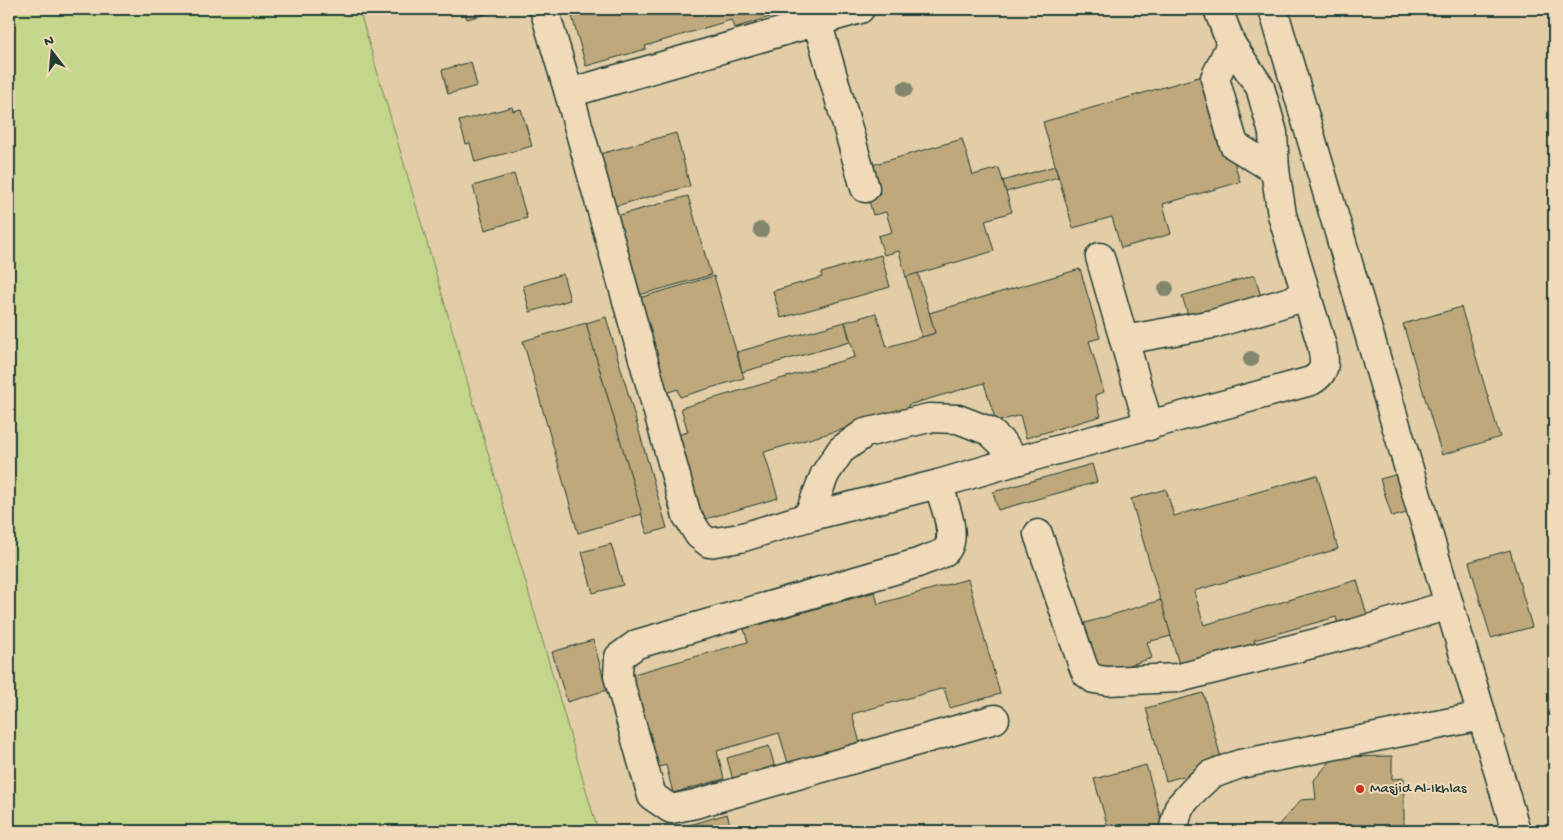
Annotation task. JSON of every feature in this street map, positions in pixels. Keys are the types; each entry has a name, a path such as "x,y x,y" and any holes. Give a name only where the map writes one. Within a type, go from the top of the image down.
{"street":[{"path":"544,9 687,516 699,535 709,543 740,538 808,517 938,484 1016,461 1149,426 1311,381 1322,373 1325,362 1322,346 1282,215 1275,170 1273,133 1260,87 1231,44 1218,9"},
{"path":"1273,9 1516,831"},
{"path":"569,93 851,10"},
{"path":"817,21 865,188"},
{"path":"1231,44 1215,78 1234,145 1275,170"},
{"path":"1100,256 1149,426"},
{"path":"1124,340 1213,324 1307,296"},
{"path":"808,517 825,474 841,450 865,434 929,418 958,420 989,431 1004,445 1016,461"},
{"path":"938,484 950,525 951,541 944,551 918,563 638,644 619,657 618,676 652,796 671,809 695,804 995,718"},
{"path":"1038,534 1082,663 1086,673 1094,679 1179,678 1355,633 1449,606"},
{"path":"1173,831 1179,807 1210,775 1240,764 1482,716"}],"green space":[{"path":"9,9 359,9 598,831 9,831"}],"building":[{"path":"464,9 506,9 467,19"},
{"path":"570,9 785,9 768,13 770,17 734,28 731,20 645,46 646,49 586,66"},
{"path":"471,62 477,86 448,94 442,70"},
{"path":"1209,74 1240,182 1163,204 1171,234 1121,248 1112,217 1073,228 1043,122"},
{"path":"512,107 513,111 521,109 532,146 475,162 470,143 466,144 459,121"},
{"path":"676,133 690,186 604,209 589,157"},
{"path":"962,139 973,175 999,168 1012,212 985,220 994,251 906,277 899,251 884,255 878,236 892,232 886,212 873,215 868,197 880,194 872,165"},
{"path":"1055,166 1058,177 1006,192 1003,181"},
{"path":"514,174 527,218 485,230 473,186"},
{"path":"688,196 711,275 639,295 616,216"},
{"path":"881,255 890,287 781,318 773,291 822,277 821,273"},
{"path":"1080,269 1100,338 1089,341 1104,392 1095,395 1101,416 1026,438 1020,415 996,422 984,383 908,405 909,410 764,452 778,498 695,522 670,437 688,432 681,408 855,357 845,322 876,313 887,347 935,333 929,313"},
{"path":"918,273 935,333 922,337 906,277"},
{"path":"563,274 570,300 530,312 523,286"},
{"path":"1255,275 1262,301 1190,321 1182,296"},
{"path":"714,276 744,378 680,397 678,389 665,393 639,298"},
{"path":"1461,307 1500,437 1442,455 1403,324"},
{"path":"606,317 667,528 647,534 586,323"},
{"path":"845,322 850,342 742,372 737,352"},
{"path":"586,323 642,514 578,533 523,341"},
{"path":"1092,464 1097,482 998,510 993,492"},
{"path":"1398,474 1410,512 1392,517 1380,479"},
{"path":"1317,475 1338,549 1194,591 1204,625 1357,580 1367,615 1338,624 1336,617 1254,640 1257,649 1181,671 1131,499 1166,489 1174,516"},
{"path":"611,544 623,585 593,593 582,552"},
{"path":"1510,550 1532,627 1491,638 1469,562"},
{"path":"968,579 1000,694 950,708 944,688 852,714 860,743 788,763 779,733 717,751 724,779 673,793 666,765 656,768 630,675 748,642 744,629 875,592 878,604"},
{"path":"1161,600 1171,636 1147,642 1152,658 1098,675 1082,624"},
{"path":"593,640 607,690 567,702 552,652"},
{"path":"1203,693 1223,765 1166,781 1146,708"},
{"path":"769,746 775,768 733,780 727,758"},
{"name":"Masjid Al-Ikhlas","path":"1392,756 1392,779 1404,778 1404,831 1273,831 1301,800 1316,799 1314,780 1334,757"},
{"path":"1146,765 1164,829 1156,831 1109,831 1094,779"},
{"path":"727,814 732,831 676,831 676,829"}],"place":[{"name":"Masjid Al-Ikhlas","path":"1360,789"}]}
